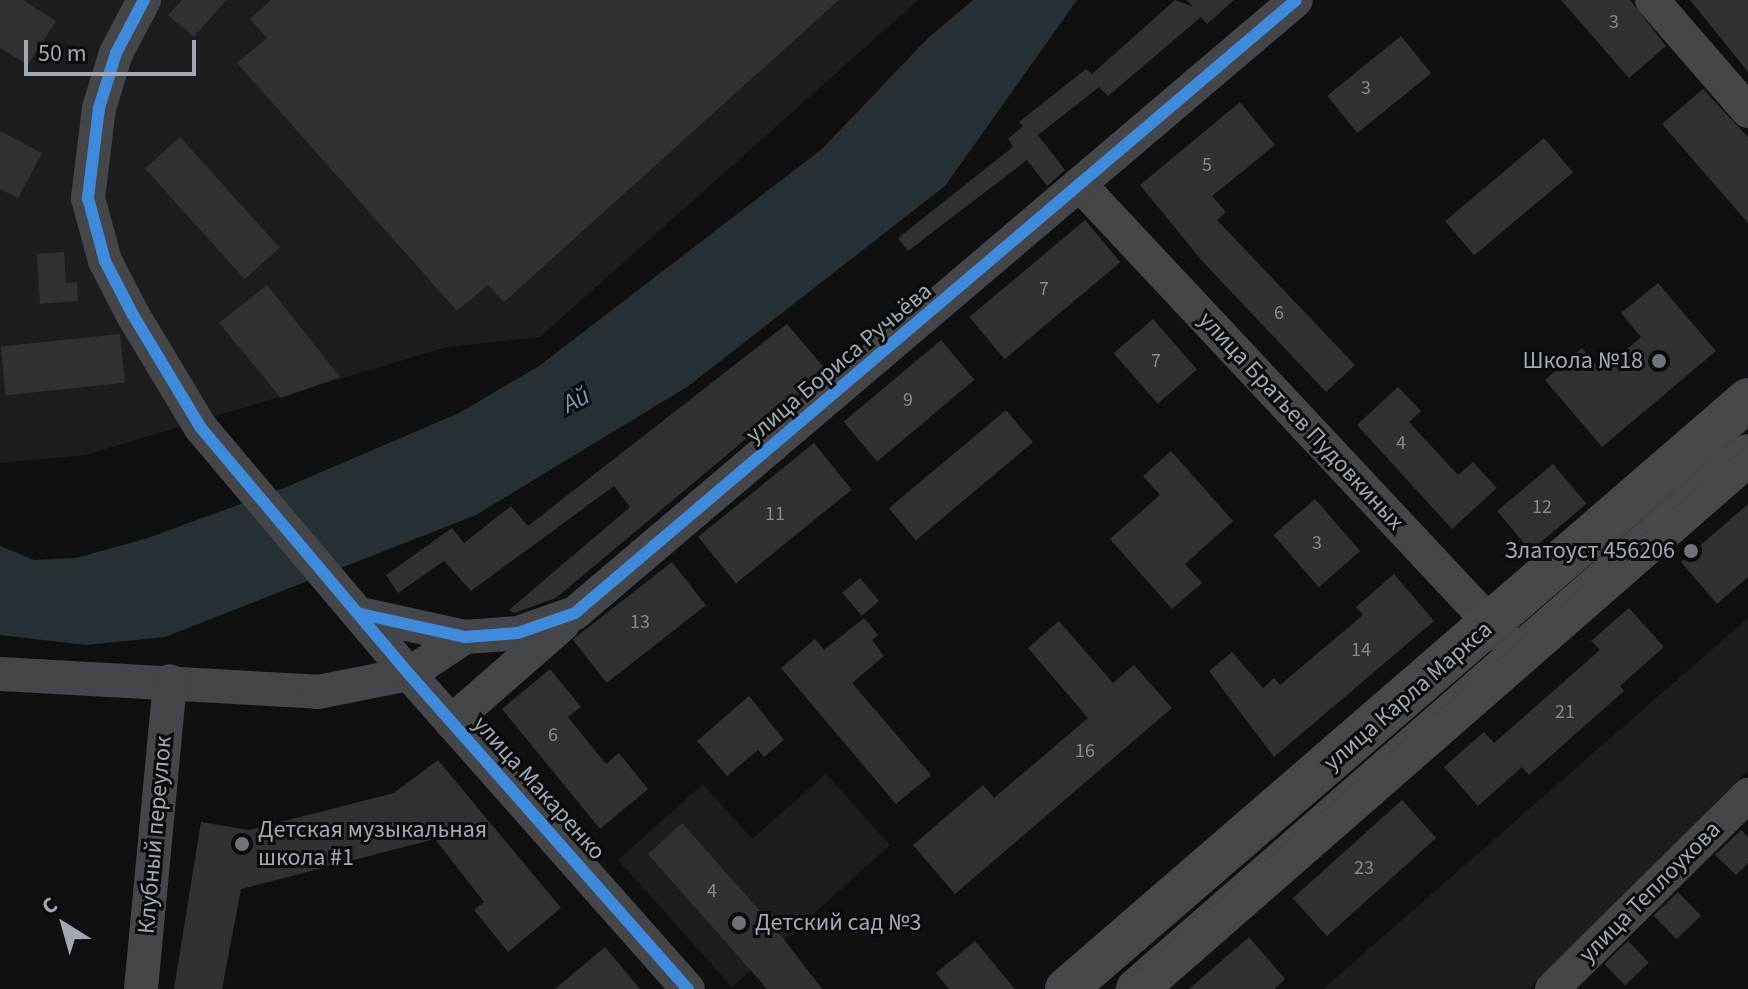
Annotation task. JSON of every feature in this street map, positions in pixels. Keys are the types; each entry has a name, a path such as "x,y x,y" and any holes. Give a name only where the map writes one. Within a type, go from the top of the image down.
{"main road":[{"name":"улица Карла Маркса","path":"1066,989 1491,625 1748,399"},
{"name":"улица Карла Маркса","path":"1137,989 1748,455"}],"street":[{"name":"улица Макаренко","path":"144,0 116,53 99,108 88,198 105,261 201,428 354,605 409,674 688,989"},
{"name":"улица Бориса Ручьёва","path":"354,605 465,637 518,633 575,613 1082,187 1296,0"},
{"path":"1652,0 1748,111"},
{"name":"улица Братьев Пудовкиных","path":"1082,187 1521,654"},
{"path":"451,722 575,613"},
{"path":"0,674 170,681 318,692 409,674 465,637"},
{"name":"Клубный переулок","path":"141,989 170,681"},
{"name":"улица Теплоухова","path":"1552,989 1748,795"}],"shaded area":[{"path":"0,0 918,0 540,337 447,347 85,455 0,463"},
{"path":"1748,618 1748,770 1529,989 1323,989"},
{"name":"Детский сад №3","path":"826,774 890,845 732,987 618,860 703,784 752,839"}],"water":[{"name":"Ай","path":"973,0 1077,0 945,186 687,387 476,515 165,637 86,645 0,635 0,546 34,560 76,558 148,538 284,488 459,413 539,366 822,149 927,39"}],"building":[{"path":"0,0 23,0 56,21 28,65 0,48"},
{"path":"182,0 226,0 194,37 168,15"},
{"path":"271,0 839,0 504,302 488,285 457,311 237,63 267,38 250,19"},
{"path":"1175,0 1193,7 1187,0 1234,0 1207,24 1201,17 1108,96 1099,87 1038,135 1065,170 1047,186 1027,160 908,251 898,238 1013,147 1008,139 1023,126 1019,122 1086,69 1092,74"},
{"path":"1561,0 1630,0 1666,46 1629,78"},
{"path":"1690,0 1748,0 1748,72"},
{"path":"1401,36 1431,73 1357,133 1327,96"},
{"path":"1703,89 1748,137 1748,223 1662,124"},
{"path":"1240,102 1275,145 1212,196 1226,212 1217,220 1355,365 1326,392 1203,262 1140,185"},
{"path":"0,131 42,153 18,198 0,189"},
{"path":"180,137 280,248 245,279 145,168"},
{"path":"1544,138 1573,172 1474,255 1445,221"},
{"path":"1085,220 1120,262 1005,359 969,317"},
{"path":"64,252 66,283 77,282 78,301 40,304 37,254"},
{"name":"Школа №18","path":"1658,283 1716,351 1602,447 1545,380 1582,348 1601,371 1641,337 1621,313"},
{"path":"267,285 340,377 281,398 219,323"},
{"path":"1153,319 1197,370 1158,404 1114,353"},
{"path":"787,324 827,371 556,598 514,613 509,610 630,507 614,486 471,591 444,561 398,593 386,575 452,528 464,543 511,506 528,526"},
{"path":"120,334 125,383 6,395 1,347"},
{"path":"941,340 974,380 877,461 844,422"},
{"path":"1398,387 1421,411 1409,422 1458,475 1473,462 1497,488 1452,529 1357,425"},
{"path":"1006,410 1033,442 916,541 889,508"},
{"path":"814,443 852,490 736,583 698,537"},
{"path":"1171,451 1233,521 1185,564 1202,583 1172,609 1110,539 1160,495 1143,476"},
{"path":"1553,464 1586,504 1531,551 1497,511"},
{"path":"1315,499 1360,551 1319,587 1273,535"},
{"path":"1748,504 1748,577 1717,604 1681,562"},
{"path":"672,562 706,605 607,683 573,640"},
{"path":"1394,574 1434,621 1274,757 1209,671 1232,652 1263,688 1274,678 1280,685 1363,615 1356,607"},
{"path":"860,578 879,601 862,616 842,593"},
{"path":"1629,608 1664,647 1620,686 1624,691 1529,775 1522,767 1478,806 1444,767 1484,732 1494,743 1600,650 1591,641"},
{"path":"864,618 878,635 872,640 884,656 852,683 931,775 896,804 781,668 815,639 824,650"},
{"path":"1059,621 1113,683 1134,665 1172,708 955,894 913,845 983,785 994,798 1088,718 1028,648"},
{"path":"550,669 581,707 568,717 606,764 619,753 648,789 600,829 502,709"},
{"path":"749,696 784,740 764,757 758,750 727,776 697,741"},
{"path":"438,760 561,908 508,952 474,910 484,902 435,839 241,889 222,989 174,989 201,822 249,830 394,793"},
{"path":"1402,800 1436,838 1327,936 1293,898"},
{"path":"682,823 776,929 822,989 767,989 648,854"},
{"path":"1741,830 1748,837 1748,863 1736,875 1715,855"},
{"path":"1678,892 1701,916 1676,939 1654,916"},
{"path":"1249,937 1285,979 1274,989 1189,989"},
{"path":"975,941 1015,989 949,989 936,973"},
{"path":"1628,941 1649,963 1625,986 1604,964"},
{"path":"605,947 640,989 555,989"}],"tram line":[{"path":"1097,989 1748,427"},
{"path":"1116,989 1748,444"}],"cycle path":[{"path":"144,0 116,53 99,108 88,198 105,261 133,315 201,428 409,674 688,989"},
{"path":"361,614 465,637 518,633 575,613 1296,0"}],"place":[{"name":"Школа №18","path":"1659,361"},
{"name":"Златоуст 456206","path":"1691,551"},
{"name":"Детская музыкальная школа #1","path":"242,844"},
{"name":"Детский сад №3","path":"739,923"}]}
